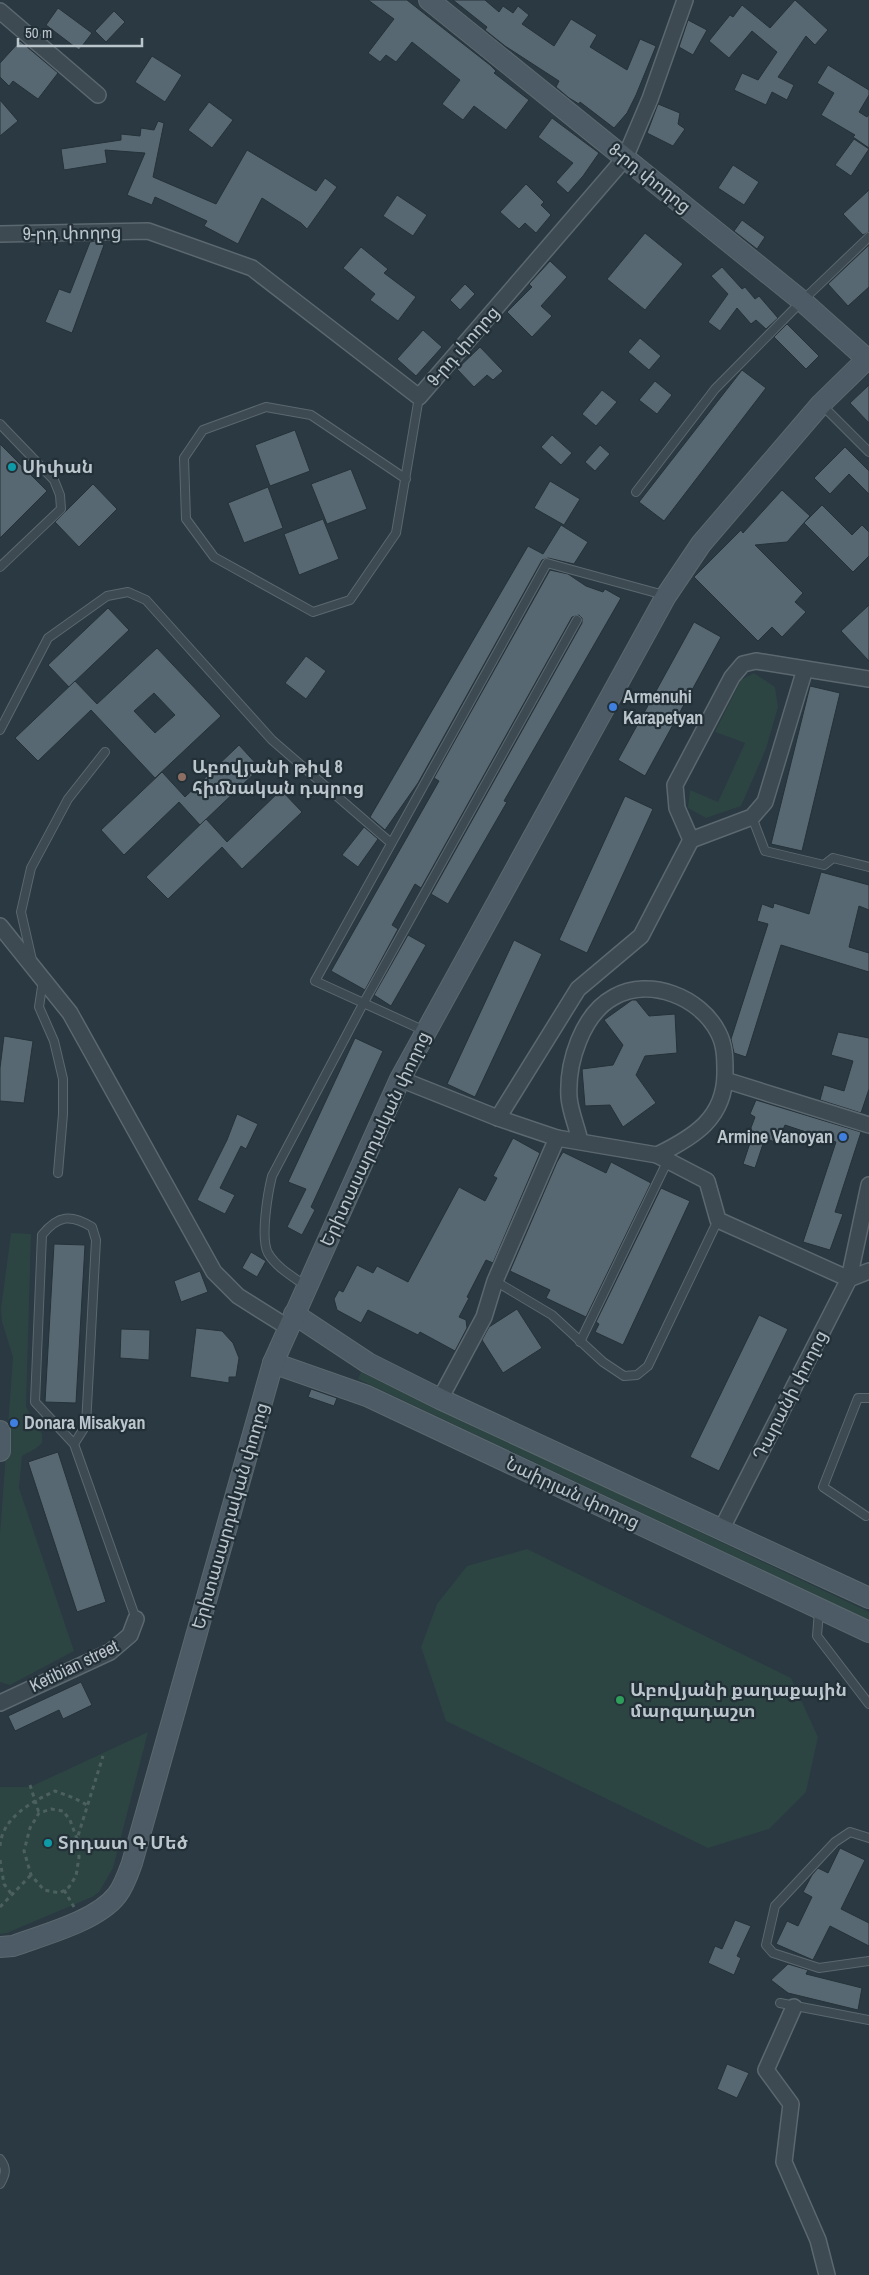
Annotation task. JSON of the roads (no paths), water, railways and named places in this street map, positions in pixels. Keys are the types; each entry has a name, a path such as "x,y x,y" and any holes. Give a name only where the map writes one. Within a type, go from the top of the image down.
{"street":[{"name":"8-րդ փողոց","path":"429,0 802,301 868,358"},
{"name":"9-րդ փողոց","path":"0,234 148,232 252,268 419,397 624,158 650,99 685,0"},
{"path":"0,11 98,95"},
{"name":"Երիտասարդական փողոց","path":"0,1947 13,1946 87,1916 106,1906 117,1895 132,1863 274,1363 306,1286 400,1079 666,596 701,544 821,404 868,358"},
{"path":"691,840 677,808 675,785 732,677 743,664 756,661 869,679"},
{"path":"498,1118 578,988 641,936 691,840 752,817 765,802 804,669"},
{"path":"0,926 39,972 70,1013 214,1272 238,1296 291,1321"},
{"path":"580,1141 569,1097 572,1063 583,1034 595,1013 613,997 632,990 654,990 674,994 692,1004 707,1017 718,1032 724,1050 725,1080 720,1103 705,1125 663,1157"},
{"path":"400,1079 498,1118 557,1138 663,1157 707,1181 718,1220 849,1279 869,1271"},
{"path":"725,1080 869,1125"},
{"path":"440,1399 484,1317 495,1281 557,1138"},
{"name":"Դարանի փողոց","path":"721,1530 849,1279 869,1185"},
{"name":"Նաիրյան փողոց","path":"291,1321 440,1399 869,1598"},
{"name":"Նաիրյան փողոց","path":"274,1363 367,1396 869,1632"},
{"path":"0,1432 0,1451"},
{"name":"Ketibian street","path":"0,1703 110,1652 130,1635 136,1619"},
{"path":"787,2005 766,2070 791,2104 784,2162 818,2240 826,2275"}],"lane":[{"path":"636,492 715,389 802,301 869,237"},
{"path":"406,479 312,415 266,407 203,430 184,458 186,519 214,557 313,612 350,600 396,533 406,479 419,397"},
{"path":"821,404 869,452"},
{"path":"0,424 54,480 60,495 61,509 0,568"},
{"path":"425,1031 315,981 391,843 547,563 666,596"},
{"path":"0,730 48,638 107,596 128,592 146,600 272,740 391,843"},
{"path":"306,1286 276,1264 267,1251 267,1196 272,1176 363,1004 577,620"},
{"path":"58,1173 62,1114 62,1078 54,1041 39,1007 39,972 21,912 31,868 68,799 105,752"},
{"path":"752,817 764,851 824,865 833,858 869,867"},
{"path":"580,1342 663,1157"},
{"path":"74,1444 86,1425 96,1240 92,1227 79,1219 64,1218 51,1224 42,1235 35,1402 74,1444 136,1619"},
{"path":"495,1281 552,1315 603,1362 624,1376 637,1376 648,1366 718,1220"},
{"path":"866,1516 823,1487 858,1398 869,1398"},
{"path":"819,1609 817,1636 869,1704"},
{"path":"869,1838 850,1832 835,1842 775,1906 766,1945 773,1953 819,1968 869,1960"},
{"path":"787,2005 869,2020"},
{"path":"0,2159 5,2165 5,2174 0,2184"}],"place":[{"name":"Սիփան","path":"12,467"},
{"name":"Armenuhi Karapetyan","path":"613,707"},
{"name":"Աբովյանի թիվ 8 հիմնական դպրոց","path":"182,777"},
{"name":"Armine Vanoyan","path":"843,1137"},
{"name":"Donara Misakyan","path":"14,1423"},
{"name":"Աբովյանի քաղաքային մարզադաշտ","path":"620,1700"},
{"name":"Տրդատ Գ Մեծ","path":"48,1843"}]}
